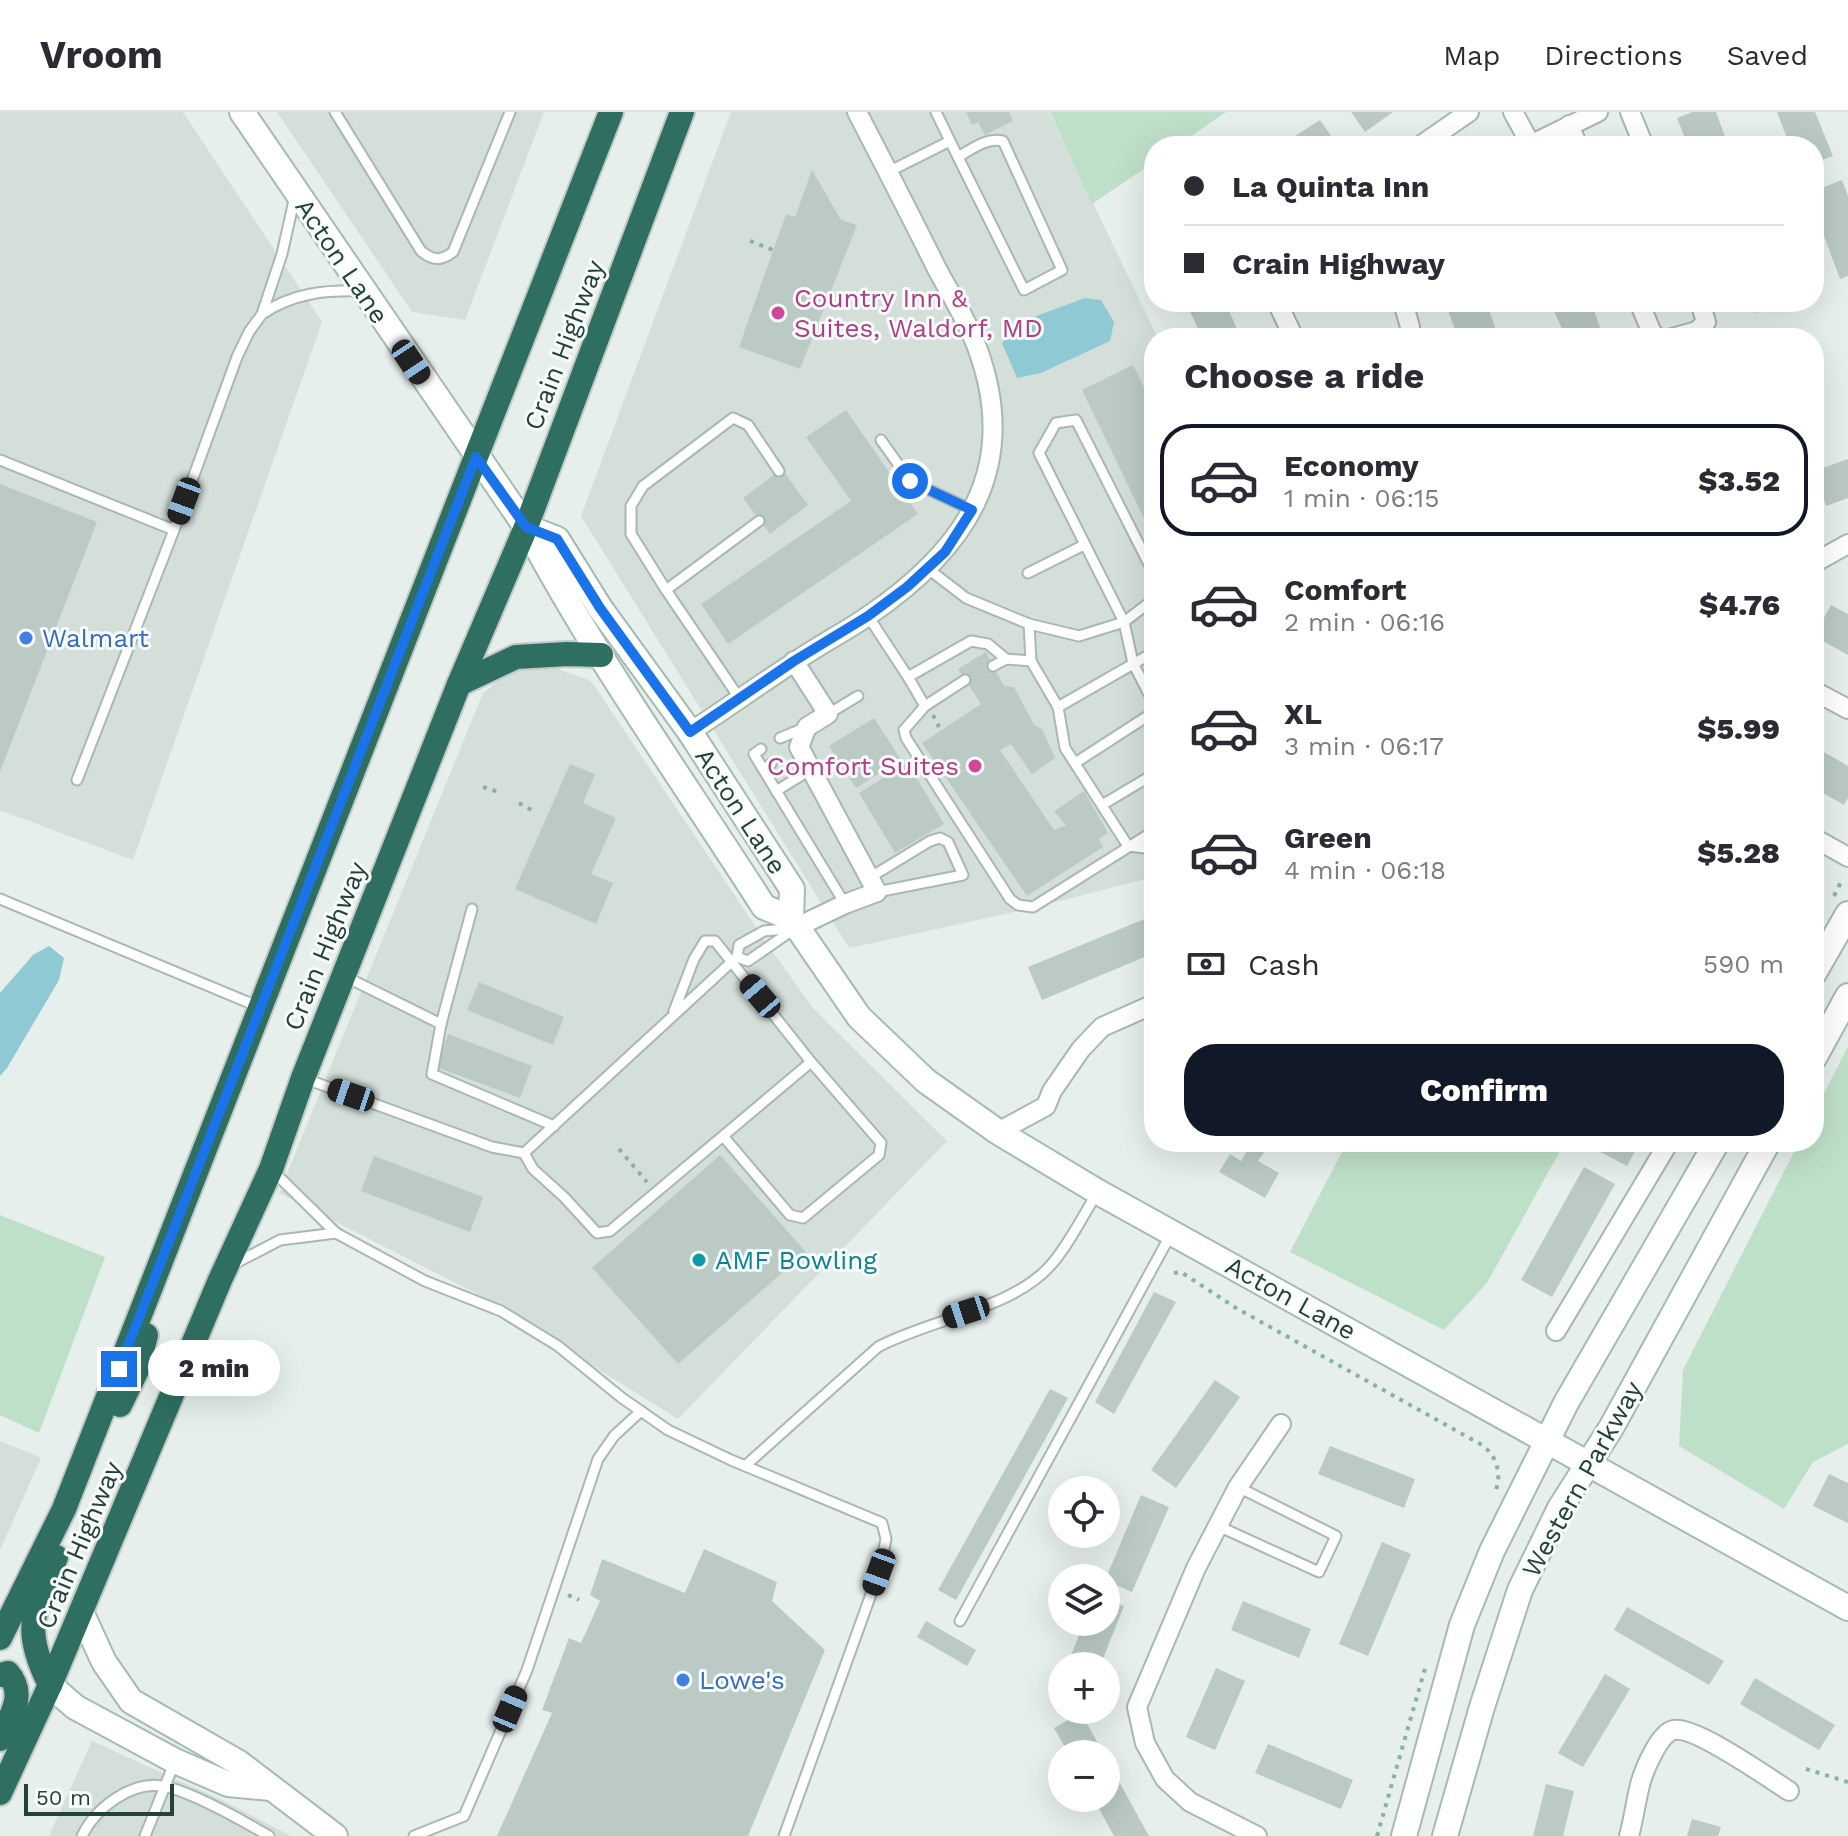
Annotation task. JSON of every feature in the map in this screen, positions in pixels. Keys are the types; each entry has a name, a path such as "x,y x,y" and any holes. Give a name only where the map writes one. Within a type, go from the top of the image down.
{"highway":[{"name":"Crain Highway","path":"0,1638 64,1509 611,112"},
{"name":"Crain Highway","path":"0,1793 50,1685 271,1169 303,1078 459,684 526,527 684,112"},
{"path":"459,684 516,657 601,655"},
{"path":"50,1685 34,1648 32,1631 36,1606 107,1433 137,1370 152,1285"},
{"path":"0,1675 8,1673 16,1682 18,1700 0,1739"}],"main road":[{"name":"Acton Lane","path":"242,112 526,527 601,655 764,907 794,923 859,1017 926,1081 998,1132 1098,1192 1848,1608"},
{"name":"Acton Lane","path":"526,527 557,539 600,608 690,732 792,889 794,923"},
{"path":"1824,956 1848,914"},
{"path":"1824,1040 1848,996"},
{"name":"Western Parkway","path":"1404,1836 1462,1625 1492,1551 1546,1440 1711,1152"},
{"name":"Western Parkway","path":"1445,1836 1520,1590 1560,1508 1611,1428 1763,1152"},
{"path":"81,1612 104,1662 131,1701 239,1763 335,1836"},
{"path":"50,1685 75,1707 175,1761 228,1784 271,1788"}],"street":[{"path":"690,732 794,661 868,616 927,568 945,552 972,510 986,473 993,443 990,392 978,349 857,112"},
{"path":"1434,136 1469,112"},
{"path":"1513,112 1525,136"},
{"path":"1548,136 1598,112"},
{"path":"1630,112 1640,136"},
{"path":"1569,125 1574,136"},
{"path":"1824,557 1848,544"},
{"path":"794,661 828,714 807,727 794,750 810,770 873,885 845,904 794,923"},
{"path":"1824,696 1848,709"},
{"path":"1824,844 1848,857"},
{"path":"998,1132 1046,1106 1052,1091 1081,1049 1102,1027 1144,1008"},
{"path":"1556,1331 1663,1152"},
{"path":"1257,1836 1190,1802 1165,1779 1145,1743 1137,1707 1196,1568 1238,1487 1281,1424"},
{"path":"1629,1836 1641,1780 1649,1761 1666,1733 1675,1729 1687,1731 1716,1745 1789,1791"}],"lane":[{"path":"335,112 421,251 430,258 444,259 453,252 510,112"},
{"path":"936,112 950,141 1024,290 1062,270 1003,141 987,141 958,157"},
{"path":"888,172 950,141"},
{"path":"77,780 237,357 262,314 282,254 296,192"},
{"path":"262,314 303,295 363,291"},
{"path":"740,699 631,534 631,506 643,486 733,418 748,425 779,471"},
{"path":"1144,554 1076,420 1056,423 1039,453 1124,622 1133,663 1144,684"},
{"path":"881,440 910,481 972,510"},
{"path":"0,460 174,530"},
{"path":"666,590 759,521"},
{"path":"1028,573 1084,545"},
{"path":"927,568 966,598 1029,624 1079,636 1124,622 1144,607"},
{"path":"868,616 925,706"},
{"path":"1029,624 1031,661 1058,707 1065,748 1128,846"},
{"path":"908,677 971,641 988,644 1006,659"},
{"path":"1058,707 1144,657"},
{"path":"993,666 1006,659 1031,661"},
{"path":"965,680 925,706 904,730 906,738 1010,899 1018,905 1033,907 1144,837"},
{"path":"828,714 858,696"},
{"path":"1075,763 1144,718"},
{"path":"780,738 807,727"},
{"path":"761,749 754,754 767,766 776,791 845,904"},
{"path":"776,791 810,770"},
{"path":"1102,805 1144,780"},
{"path":"940,838 948,842 963,875 873,885 930,841 940,838"},
{"path":"1128,846 1144,848"},
{"path":"0,899 261,1008"},
{"path":"472,909 441,1024 432,1074 554,1126"},
{"path":"524,1153 734,959 739,945 764,931 794,923"},
{"path":"734,959 748,961 794,923"},
{"path":"672,1015 694,959 705,941 715,941 734,959 811,1062 881,1143 879,1155 803,1218 790,1215 723,1136"},
{"path":"344,976 441,1024"},
{"path":"524,1153 533,1169 597,1233 610,1231 811,1062"},
{"path":"303,1078 492,1147 524,1153"},
{"path":"271,1169 336,1233 425,1281 501,1311 558,1346 668,1430 882,1523 886,1539 879,1572 784,1836"},
{"path":"745,1466 878,1347 901,1335 989,1304 1027,1285 1050,1267 1098,1192"},
{"path":"960,1621 1172,1231"},
{"path":"226,1268 280,1240 336,1233"},
{"path":"414,1836 464,1816 527,1670 598,1459 614,1436 641,1411"},
{"path":"1218,1526 1319,1572 1336,1536 1238,1487"},
{"path":"145,1836 175,1761"},
{"path":"82,1836 103,1808 115,1800 140,1787 165,1786 269,1836"}],"path":[{"path":"750,241 773,250"},
{"path":"483,787 499,792"},
{"path":"519,803 535,812"},
{"path":"619,1149 649,1184"},
{"path":"1174,1273 1181,1272 1236,1308 1482,1445 1491,1452 1497,1465 1499,1483 1495,1493"},
{"path":"568,1595 579,1600"},
{"path":"1806,1769 1848,1782"}],"shaded area":[{"path":"0,112 183,112 322,322 133,860 0,810"},
{"path":"277,112 544,112 465,320 412,312"},
{"path":"731,112 1049,112 1153,328 1144,328 1144,880 1028,909 849,948 581,516"},
{"path":"553,667 591,681 813,1008 947,1141 678,1419 483,1297 279,1193 483,693 514,668"},
{"path":"0,1441 41,1458 0,1550"},
{"path":"92,1741 222,1800 291,1836 49,1836"}],"green space":[{"path":"1050,112 1226,112 1191,136 1144,136 1144,169 1092,204"},
{"path":"1848,1046 1848,1444 1813,1462 1784,1509 1679,1446 1683,1370 1794,1152 1824,1152 1824,1093"},
{"path":"1342,1152 1559,1152 1487,1283 1444,1330 1290,1252"},
{"path":"0,1215 105,1257 39,1433 0,1415"}],"water":[{"path":"1085,298 1101,300 1114,322 1110,341 1041,373 1017,378 1002,343 1023,321"},
{"path":"49,946 64,958 59,980 0,1076 0,993 33,955"}],"building":[{"path":"966,112 1009,112 1013,121 985,135 978,122 972,125"},
{"path":"1351,112 1393,112 1365,132"},
{"path":"1692,112 1716,112 1725,136 1684,136 1677,118"},
{"path":"1777,112 1815,112 1833,156 1824,159 1824,136 1786,136"},
{"path":"1320,120 1331,136 1295,136"},
{"path":"812,170 841,220 857,225 800,369 739,347 786,214 795,217"},
{"path":"1842,180 1848,196 1848,276 1840,279 1824,236 1824,187"},
{"path":"1190,312 1229,312 1237,328 1198,328"},
{"path":"1449,312 1490,312 1495,328 1454,328"},
{"path":"1554,312 1595,312 1600,328 1562,328"},
{"path":"1133,365 1144,387 1144,518 1082,390"},
{"path":"846,410 918,514 728,644 701,604 851,501 806,437"},
{"path":"1848,459 1848,498 1826,506 1824,467"},
{"path":"782,469 808,505 770,534 743,498"},
{"name":"Walmart","path":"0,484 97,522 0,772"},
{"path":"1831,605 1848,614 1848,655 1824,642 1824,618"},
{"name":"Comfort Suites","path":"986,652 1004,686 1014,687 1034,725 1042,729 1055,758 1032,774 1011,744 1000,750 1054,830 1066,825 1054,811 1084,791 1108,833 1099,839 1103,847 1027,896 922,743 981,704 958,669"},
{"path":"874,718 901,760 856,788 829,746"},
{"path":"1824,752 1848,766 1848,798 1844,805 1824,794"},
{"path":"908,763 944,824 895,853 859,793"},
{"path":"570,764 595,774 583,803 616,818 591,874 613,883 596,924 515,889"},
{"path":"1144,919 1144,957 1042,1000 1028,967"},
{"path":"479,982 564,1017 553,1045 467,1010"},
{"path":"448,1034 532,1066 520,1098 436,1067"},
{"path":"1246,1152 1264,1152 1258,1161 1279,1173 1265,1198 1219,1172 1230,1154 1241,1161"},
{"path":"1601,1152 1635,1152 1627,1166"},
{"name":"AMF Bowling","path":"720,1155 806,1252 678,1364 592,1268"},
{"path":"374,1156 483,1197 470,1232 361,1191"},
{"path":"1584,1167 1615,1184 1552,1297 1521,1280"},
{"path":"1154,1292 1176,1302 1114,1414 1095,1402"},
{"path":"1215,1380 1240,1397 1176,1488 1151,1470"},
{"path":"1050,1389 1068,1398 956,1600 938,1590"},
{"path":"1330,1446 1415,1479 1404,1508 1318,1474"},
{"path":"1829,1474 1848,1483 1848,1523 1813,1506"},
{"path":"1141,1495 1169,1507 1132,1592 1120,1587 1120,1564 1112,1564"},
{"path":"1382,1542 1411,1554 1368,1656 1339,1644"},
{"name":"Lowe's","path":"704,1549 777,1582 772,1601 825,1650 748,1836 497,1836 552,1713 542,1710 569,1638 581,1643 600,1601 590,1595 602,1559 685,1593"},
{"path":"1243,1601 1311,1629 1299,1658 1231,1630"},
{"path":"1627,1607 1724,1661 1709,1685 1614,1630"},
{"path":"926,1621 976,1650 967,1666 917,1637"},
{"path":"1079,1636 1112,1636 1106,1652 1072,1652"},
{"path":"1216,1668 1245,1681 1215,1750 1186,1737"},
{"path":"1605,1674 1630,1689 1583,1767 1558,1753"},
{"path":"1755,1678 1835,1725 1819,1750 1740,1704"},
{"path":"1061,1724 1087,1724 1096,1740 1061,1740 1054,1728"},
{"path":"1268,1744 1353,1780 1341,1809 1255,1773"},
{"path":"1120,1783 1149,1836 1114,1836 1101,1812 1120,1812"},
{"path":"1546,1784 1574,1791 1563,1836 1533,1836"},
{"path":"1692,1819 1721,1827 1718,1836 1687,1836"}],"place":[{"name":"Country Inn & Suites, Waldorf, MD","path":"778,313"},
{"name":"Walmart","path":"26,638"},
{"name":"Comfort Suites","path":"975,766"},
{"name":"AMF Bowling","path":"699,1260"},
{"name":"Lowe's","path":"683,1680"}],"route":[{"path":"119,1369 476,457 526,527 557,539 600,608 690,732 794,661 868,616 907,587 945,552 972,510 910,481"}]}
